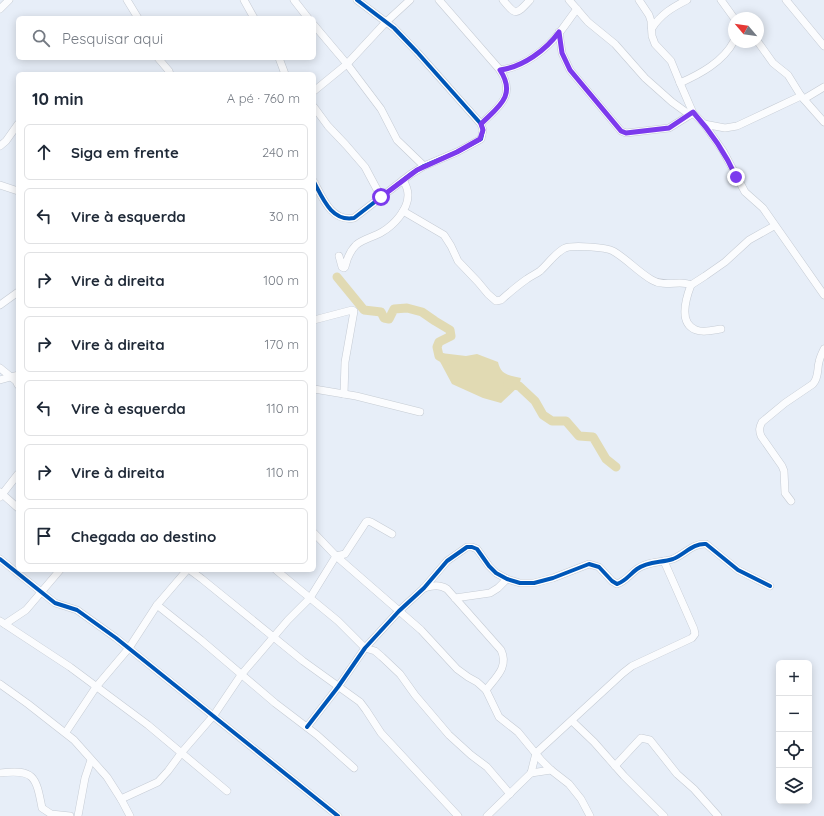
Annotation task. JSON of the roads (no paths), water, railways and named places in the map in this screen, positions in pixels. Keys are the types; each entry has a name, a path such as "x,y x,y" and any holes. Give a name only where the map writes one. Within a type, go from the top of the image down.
{"street":[{"path":"127,0 137,16"},
{"path":"244,0 253,16"},
{"path":"294,0 306,16"},
{"path":"316,186 326,206 337,216 346,219 354,218 411,174 424,166 457,152 480,139 483,130 481,124 394,28 357,0"},
{"path":"316,89 347,64 386,22 410,0"},
{"path":"438,0 500,70 506,82 507,93 504,102 481,124"},
{"path":"503,0 512,10 516,12 520,11 530,0"},
{"path":"570,0 588,22 615,44 649,82 672,102 692,114 704,124 723,151 745,192 763,208 774,226 824,295"},
{"path":"639,0 649,15 652,36 655,44 671,61 692,114"},
{"path":"652,28 659,18 668,10 688,0"},
{"path":"721,0 730,12"},
{"path":"786,0 824,46"},
{"path":"500,70 514,67 539,53 553,40 577,9"},
{"path":"316,27 347,64 381,109 397,140 424,166"},
{"path":"559,32 562,53 570,70 621,131 626,133 669,128 692,114"},
{"path":"680,83 722,58 730,48"},
{"path":"762,48 773,63 788,75 803,98 824,122"},
{"path":"160,60 169,72"},
{"path":"280,60 284,72"},
{"path":"704,124 725,128 737,126 803,98 824,86"},
{"path":"316,110 328,126 364,167 381,197"},
{"path":"0,146 6,141 16,127"},
{"path":"340,256 342,267 344,268 349,254 356,245 386,229 396,220 403,211 408,194 403,180"},
{"path":"0,185 16,190"},
{"path":"403,211 444,235 452,246 458,261 496,301 501,300 527,278 540,270 546,263 564,249 573,246 610,250 643,274 662,284 686,283 691,285"},
{"path":"721,329 708,331 697,330 689,326 685,315 685,301 691,285 725,262 749,240 774,226"},
{"path":"0,305 16,293"},
{"path":"316,319 337,313 352,310 354,311 345,362 344,394"},
{"path":"791,501 785,493 784,471 761,436 759,431 760,426 762,422 816,381 818,376 819,360 824,349"},
{"path":"0,368 15,376"},
{"path":"0,380 15,376"},
{"path":"316,389 356,396 420,412"},
{"path":"16,476 1,494 16,506"},
{"path":"121,799 158,782 168,771 182,752 214,715 242,675 273,636 310,598 336,556 345,554 368,521 392,534"},
{"path":"316,535 336,556 421,630 457,669 478,682 486,690 499,717 518,732 551,770 569,784 581,799 590,816"},
{"path":"307,727 338,687 365,648 399,611 424,588 447,561 467,547 477,549 489,566 507,579 534,583 553,578 589,564 599,567 612,581 617,584 623,582 637,569 646,564 671,560 700,544 706,544 738,570 770,586"},
{"path":"0,559 16,572"},
{"path":"487,816 531,773 536,753 627,670 692,638 695,634 664,561"},
{"path":"17,572 55,603 77,610 129,648 338,816"},
{"path":"58,572 26,610 3,622 70,667 148,725 227,791"},
{"path":"66,732 96,687 129,648 157,605 190,572"},
{"path":"192,572 303,661 360,702 381,733 458,816"},
{"path":"278,572 338,621 365,648 375,651 400,674 415,695 449,735 487,767 510,794"},
{"path":"455,598 490,593 498,588 507,579"},
{"path":"424,588 442,586 455,598 501,650 505,657 504,664 500,672 486,690"},
{"path":"157,605 275,703 318,734 354,768"},
{"path":"0,684 66,732 107,777 130,816"},
{"path":"572,721 664,816"},
{"path":"615,766 641,738 650,740 678,774 694,789 718,816"},
{"path":"78,816 85,778 91,760"},
{"path":"531,773 551,770"},
{"path":"0,773 17,771 30,775 38,786 42,808 51,814 70,816"}],"waterway":[{"path":"337,277 364,310 381,312 384,318 389,319 394,309 407,308 422,312 450,330 451,336 439,342 437,347 439,356 448,361"},
{"path":"508,384 519,386 535,401 543,415 552,421 566,421 579,436 593,437 606,459 616,467"}]}
